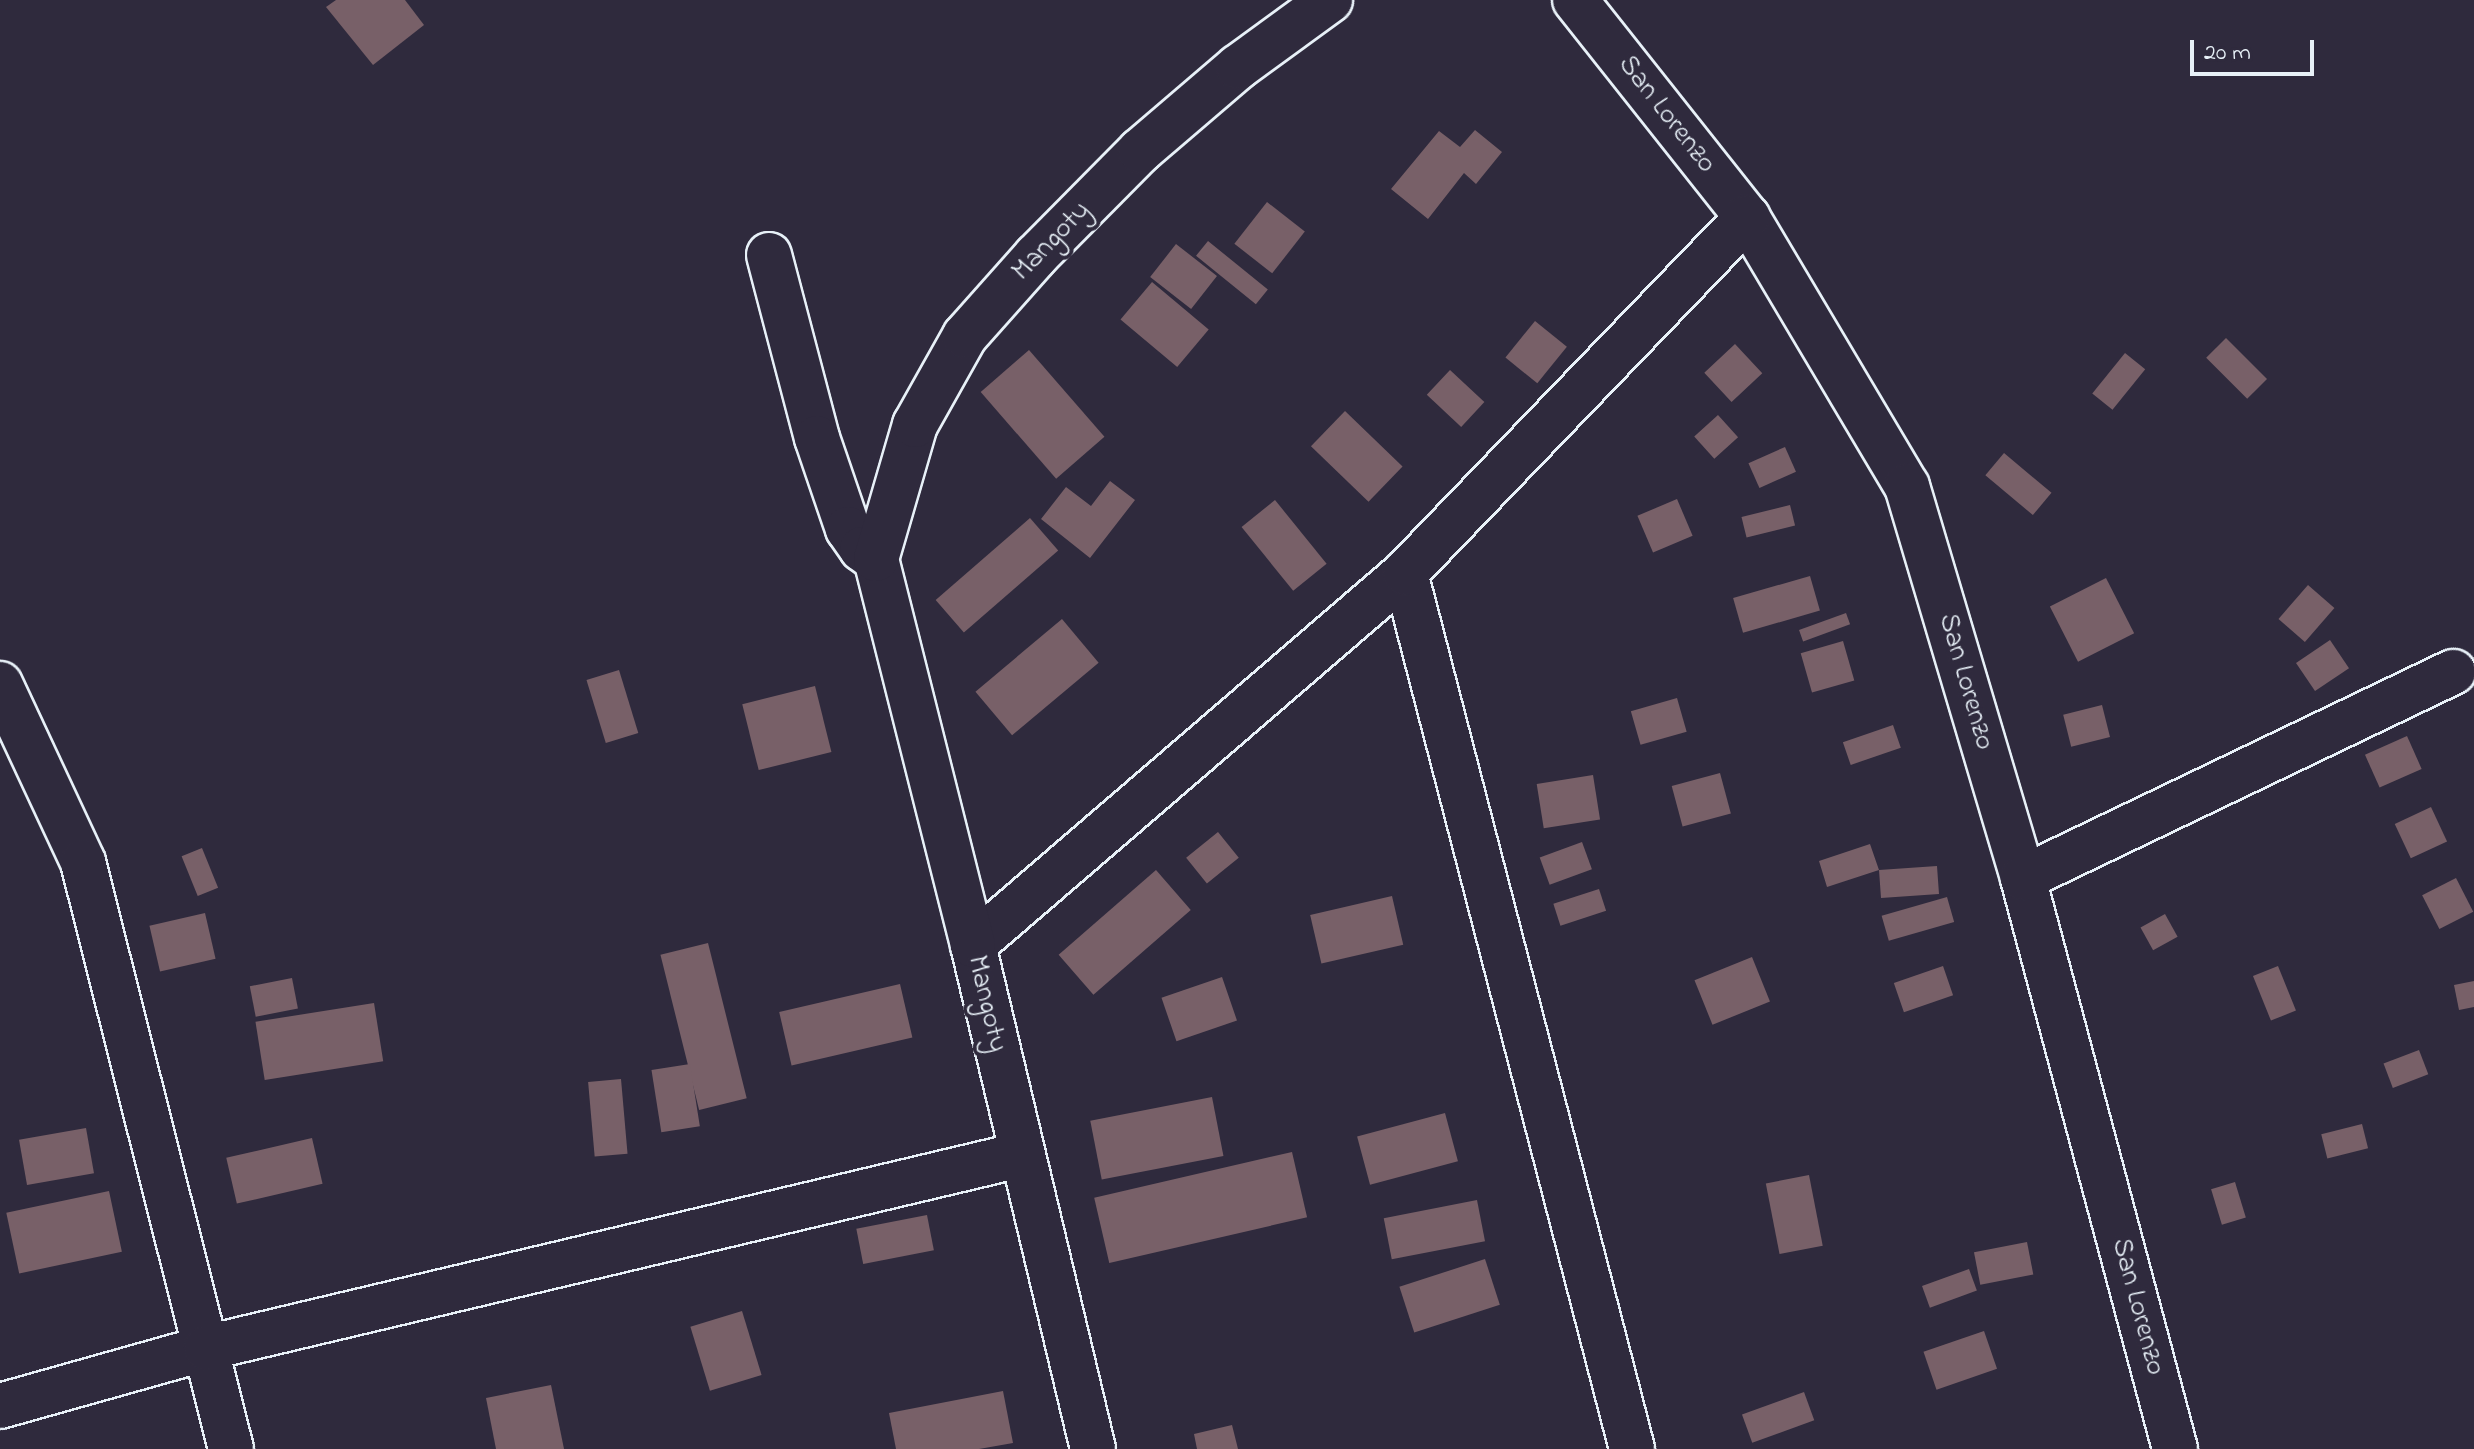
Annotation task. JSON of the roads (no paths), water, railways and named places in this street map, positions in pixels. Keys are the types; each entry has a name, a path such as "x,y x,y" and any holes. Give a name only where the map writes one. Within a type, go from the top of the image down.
{"street":[{"name":"Mangoty","path":"1093,1449 1020,1155 973,945 876,559 915,425 965,336 1036,256 1140,151 1238,67 1330,0"},
{"name":"San Lorenzo","path":"1575,0 1747,217 1907,486 2023,878 2175,1449"},
{"path":"973,945 1405,573 1747,217"},
{"name":"Mangoty","path":"769,255 817,438 848,529 862,549 876,559"},
{"path":"1405,573 1632,1449"},
{"path":"2023,878 2453,672"},
{"path":"0,684 83,862 231,1449"},
{"path":"0,1406 206,1348 1020,1155"}]}
